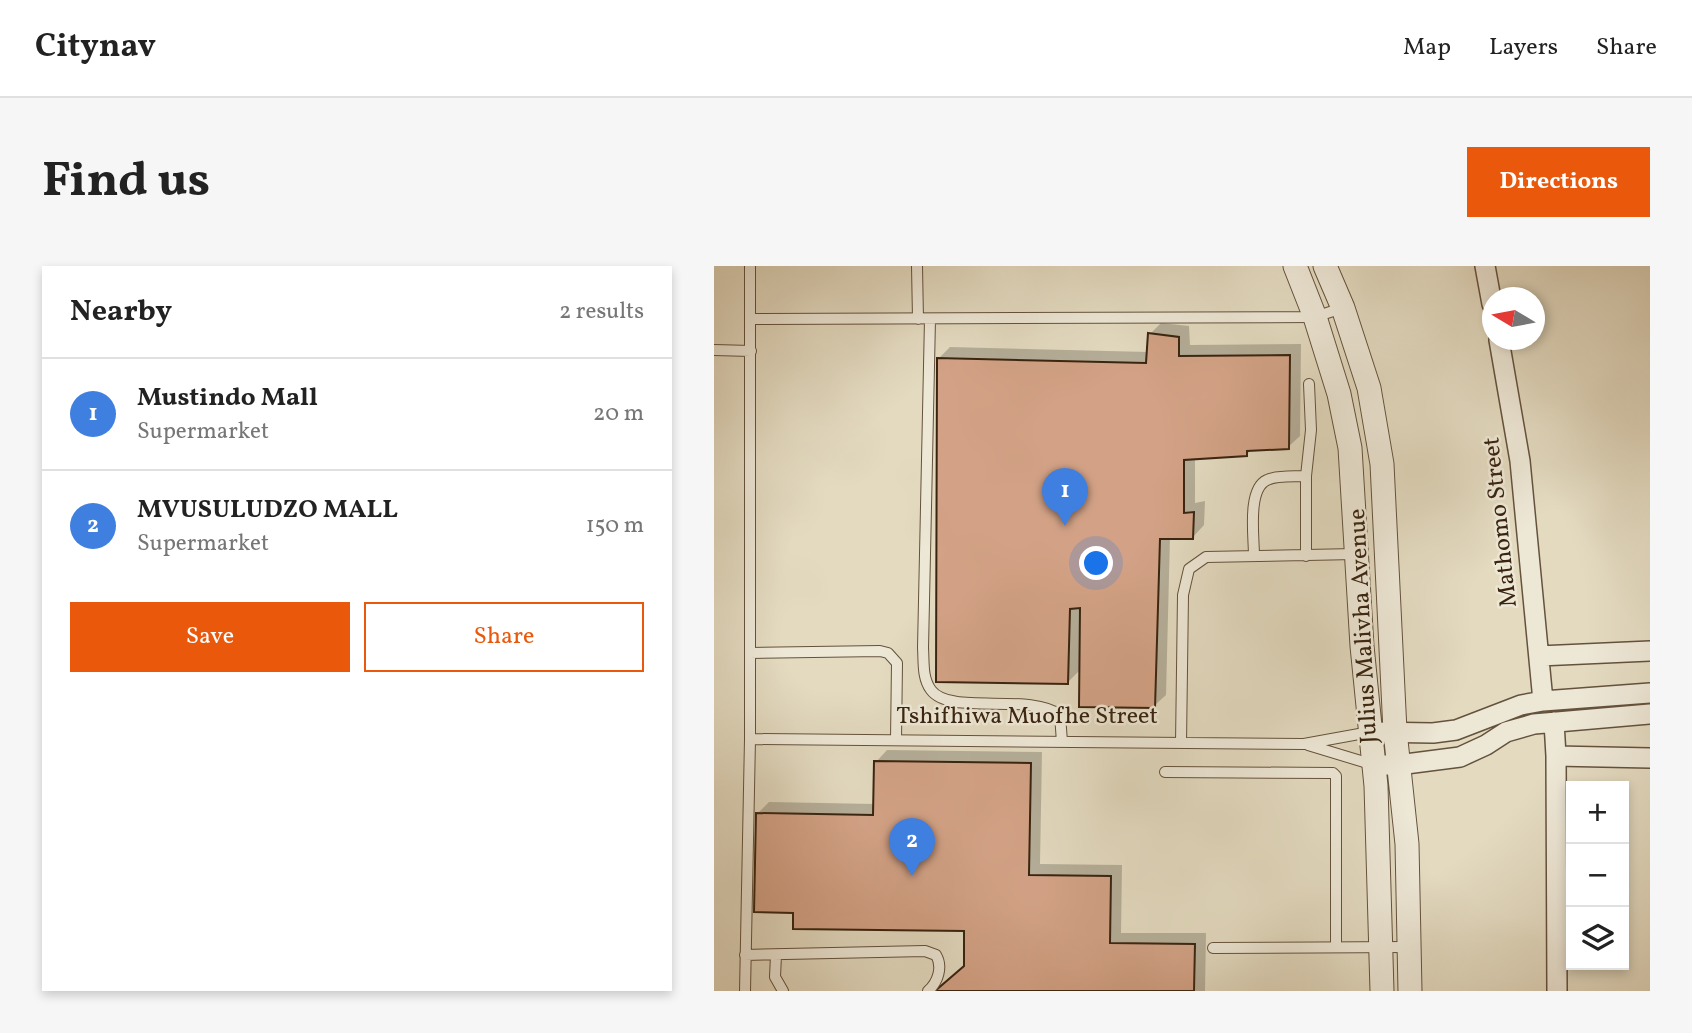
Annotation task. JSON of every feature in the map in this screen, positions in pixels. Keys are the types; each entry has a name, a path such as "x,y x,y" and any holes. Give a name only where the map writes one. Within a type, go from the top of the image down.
{"street":[{"name":"Julius Malivha Avenue","path":"1295,266 1315,317 1339,394 1350,448 1355,554 1374,765 1380,874 1382,991"},
{"name":"Julius Malivha Avenue","path":"1325,266 1343,308 1369,388 1382,464 1395,731 1407,844 1410,991"},
{"path":"1485,266 1489,287"},
{"name":"Mathomo Street","path":"1501,350 1520,461 1542,701"},
{"path":"1539,656 1650,651"},
{"name":"Tshifhiwa Muofhe Street","path":"1370,732 1433,733 1456,730 1521,705 1650,693"},
{"name":"Tshifhiwa Muofhe Street","path":"1374,765 1398,765 1460,757 1506,732 1534,724 1650,714"},
{"path":"1553,722 1556,757 1556,991"},
{"path":"1556,757 1650,758"}],"lane":[{"path":"745,991 750,739 750,266"},
{"path":"917,266 918,319"},
{"path":"750,319 1315,317 1343,308"},
{"path":"930,319 923,648 924,670 929,688 937,696 953,702 1046,707 1060,715 1062,742"},
{"path":"714,350 751,351"},
{"path":"1306,556 1306,476 1311,430 1309,384"},
{"path":"1254,555 1254,497 1259,485 1268,479 1306,476"},
{"path":"1181,743 1183,595 1189,569 1206,557 1355,554"},
{"path":"750,653 888,653 897,663 896,740"},
{"name":"Tshifhiwa Muofhe Street","path":"750,739 1304,744 1370,732"},
{"name":"Tshifhiwa Muofhe Street","path":"1304,744 1374,765"},
{"path":"1164,772 1334,773 1336,947"},
{"path":"1213,948 1409,947"},
{"path":"745,955 925,951 936,955 939,961 937,981 928,991"},
{"path":"776,955 775,977 783,991"}],"building":[{"path":"1148,333 1179,337 1179,356 1290,355 1289,449 1247,451 1247,456 1184,460 1184,513 1194,512 1193,539 1160,539 1155,708 1079,707 1080,608 1070,609 1068,684 936,682 937,358 1146,363"},
{"path":"874,761 1031,763 1029,875 1111,876 1110,943 1195,944 1194,991 935,991 964,966 964,931 793,929 793,913 754,912 756,813 873,815"}],"place":[{"name":"Mustindo Mall","path":"1065,526"},
{"name":"MVUSULUDZO MALL","path":"912,876"}]}
